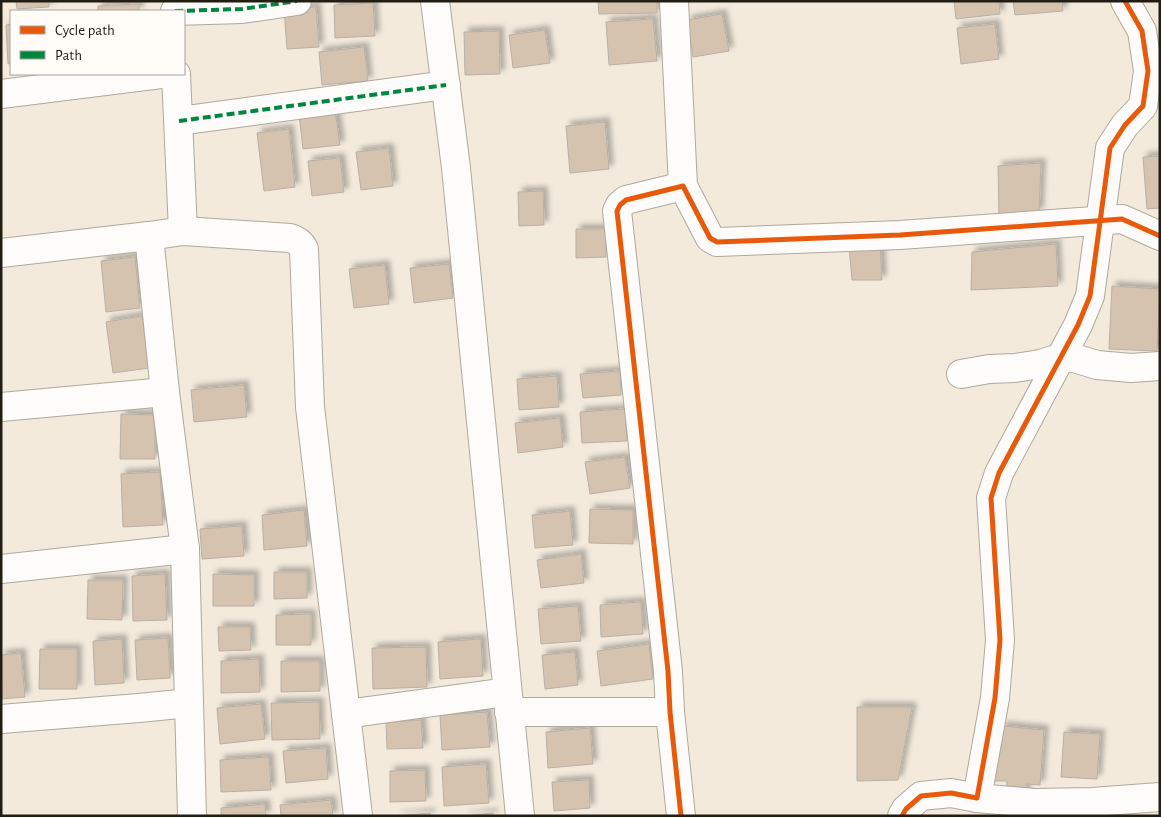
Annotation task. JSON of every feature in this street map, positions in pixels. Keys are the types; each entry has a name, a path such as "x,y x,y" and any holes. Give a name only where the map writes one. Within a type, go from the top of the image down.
{"street":[{"path":"185,11 242,9 297,1"},
{"path":"435,1 456,168 520,816"},
{"path":"674,1 683,186 710,238 717,242 900,235 1122,219 1160,236"},
{"path":"977,798 995,698 1000,640 991,498 999,473 1078,325 1090,296 1110,148 1125,125 1143,106 1148,71 1142,31 1125,1"},
{"path":"1,94 153,75"},
{"path":"176,75 183,231"},
{"path":"179,121 446,85"},
{"path":"681,816 670,712 668,671 617,211 626,200 683,186"},
{"path":"1,252 183,231 290,238 300,242 304,249 310,407 358,816"},
{"path":"149,236 165,392 185,550 192,816"},
{"path":"961,374 988,369 1015,368 1040,364 1060,358 1074,358 1097,365 1131,368 1160,366"},
{"path":"1,407 165,392"},
{"path":"1,569 185,550"},
{"path":"346,714 508,702 670,712"},
{"path":"1,719 189,703"},
{"path":"902,816 906,809 921,796 952,793 977,798 1034,803 1092,802 1160,797"}],"building":[{"path":"16,1 49,1 49,7 17,9"},
{"path":"598,1 657,1 657,13 599,14"},
{"path":"954,1 999,1 1000,14 956,19"},
{"path":"1013,1 1062,1 1063,11 1015,15"},
{"path":"373,3 375,36 335,38 334,5"},
{"path":"139,4 139,10 98,10 98,6"},
{"path":"316,7 319,47 287,49 284,9"},
{"path":"722,14 729,51 693,57 687,20"},
{"path":"653,19 657,61 609,65 606,22"},
{"path":"10,24 10,63 8,64 6,25"},
{"path":"995,24 999,59 961,64 957,28"},
{"path":"545,30 550,63 513,68 509,35"},
{"path":"499,31 500,74 465,75 464,32"},
{"path":"364,47 368,81 322,85 319,52"},
{"path":"335,110 340,145 303,149 299,115"},
{"path":"605,122 609,169 570,173 566,126"},
{"path":"289,129 295,187 264,191 257,133"},
{"path":"389,148 393,186 361,190 356,152"},
{"path":"1160,156 1160,208 1147,209 1143,157"},
{"path":"340,158 344,192 312,196 308,161"},
{"path":"1041,163 1039,212 999,217 998,166"},
{"path":"543,191 544,225 519,226 518,192"},
{"path":"576,229 606,229 606,257 576,258"},
{"path":"880,243 882,280 852,280 849,246"},
{"path":"1056,244 1058,286 971,290 972,252"},
{"path":"135,257 140,308 106,312 101,261"},
{"path":"449,264 453,298 414,303 410,268"},
{"path":"385,265 389,304 354,308 349,269"},
{"path":"1112,286 1160,289 1157,351 1109,349"},
{"path":"142,316 149,368 113,373 106,322"},
{"path":"620,371 621,395 583,398 580,374"},
{"path":"557,376 559,407 519,410 517,379"},
{"path":"244,385 247,417 194,422 191,390"},
{"path":"625,409 627,441 582,443 580,412"},
{"path":"121,414 155,415 155,459 120,459"},
{"path":"560,418 563,447 518,453 515,423"},
{"path":"625,457 630,488 590,494 585,462"},
{"path":"160,472 163,525 123,527 121,474"},
{"path":"590,509 633,510 633,544 589,543"},
{"path":"304,510 307,546 264,550 262,515"},
{"path":"570,511 573,545 535,548 532,515"},
{"path":"242,526 244,556 202,559 200,529"},
{"path":"581,554 584,583 541,588 537,560"},
{"path":"274,572 307,572 307,598 274,599"},
{"path":"165,574 167,620 133,621 132,576"},
{"path":"213,574 254,575 254,606 213,606"},
{"path":"88,580 123,580 122,620 87,619"},
{"path":"641,602 643,634 601,637 600,605"},
{"path":"578,606 581,641 541,644 538,609"},
{"path":"311,614 311,645 276,645 276,615"},
{"path":"218,627 250,627 251,650 219,651"},
{"path":"168,638 170,678 137,680 135,640"},
{"path":"122,639 124,683 95,685 93,641"},
{"path":"481,639 483,676 440,679 438,642"},
{"path":"649,644 653,679 601,686 597,651"},
{"path":"426,647 427,687 373,689 372,648"},
{"path":"40,649 77,649 77,689 39,689"},
{"path":"575,652 578,685 545,689 542,655"},
{"path":"21,653 25,697 2,699 1,655"},
{"path":"259,659 260,692 221,693 221,661"},
{"path":"281,661 320,661 320,691 281,692"},
{"path":"319,702 320,739 272,740 271,703"},
{"path":"261,704 265,739 220,744 217,708"},
{"path":"857,707 912,707 898,780 857,781"},
{"path":"487,712 490,747 442,750 440,715"},
{"path":"421,720 423,748 387,749 386,722"},
{"path":"1002,726 1044,730 1040,785 1026,784 1025,796 1006,794 1007,781 989,781"},
{"path":"590,728 593,764 548,768 546,732"},
{"path":"1064,732 1100,734 1097,779 1061,777"},
{"path":"326,748 328,779 286,783 283,751"},
{"path":"269,757 271,790 221,792 220,760"},
{"path":"486,764 489,803 444,806 442,767"},
{"path":"425,770 426,801 390,802 390,771"},
{"path":"589,780 590,808 554,811 552,782"},
{"path":"331,800 333,816 281,816 280,805"},
{"path":"265,804 266,816 221,816 221,808"},
{"path":"430,813 431,816 397,816"},
{"path":"493,813 493,816 464,816"}],"marked path":[{"path":"185,11 242,9 297,1"},
{"path":"179,121 446,85"}],"cycle path":[{"path":"902,816 906,809 921,796 951,793 977,798 995,698 1000,640 991,498 999,473 1078,325 1090,296 1110,148 1125,125 1143,106 1148,71 1142,31 1125,1"},
{"path":"681,816 670,712 668,671 617,211 620,205 626,200 683,186 710,238 717,242 900,235 1122,219 1160,236"}]}
